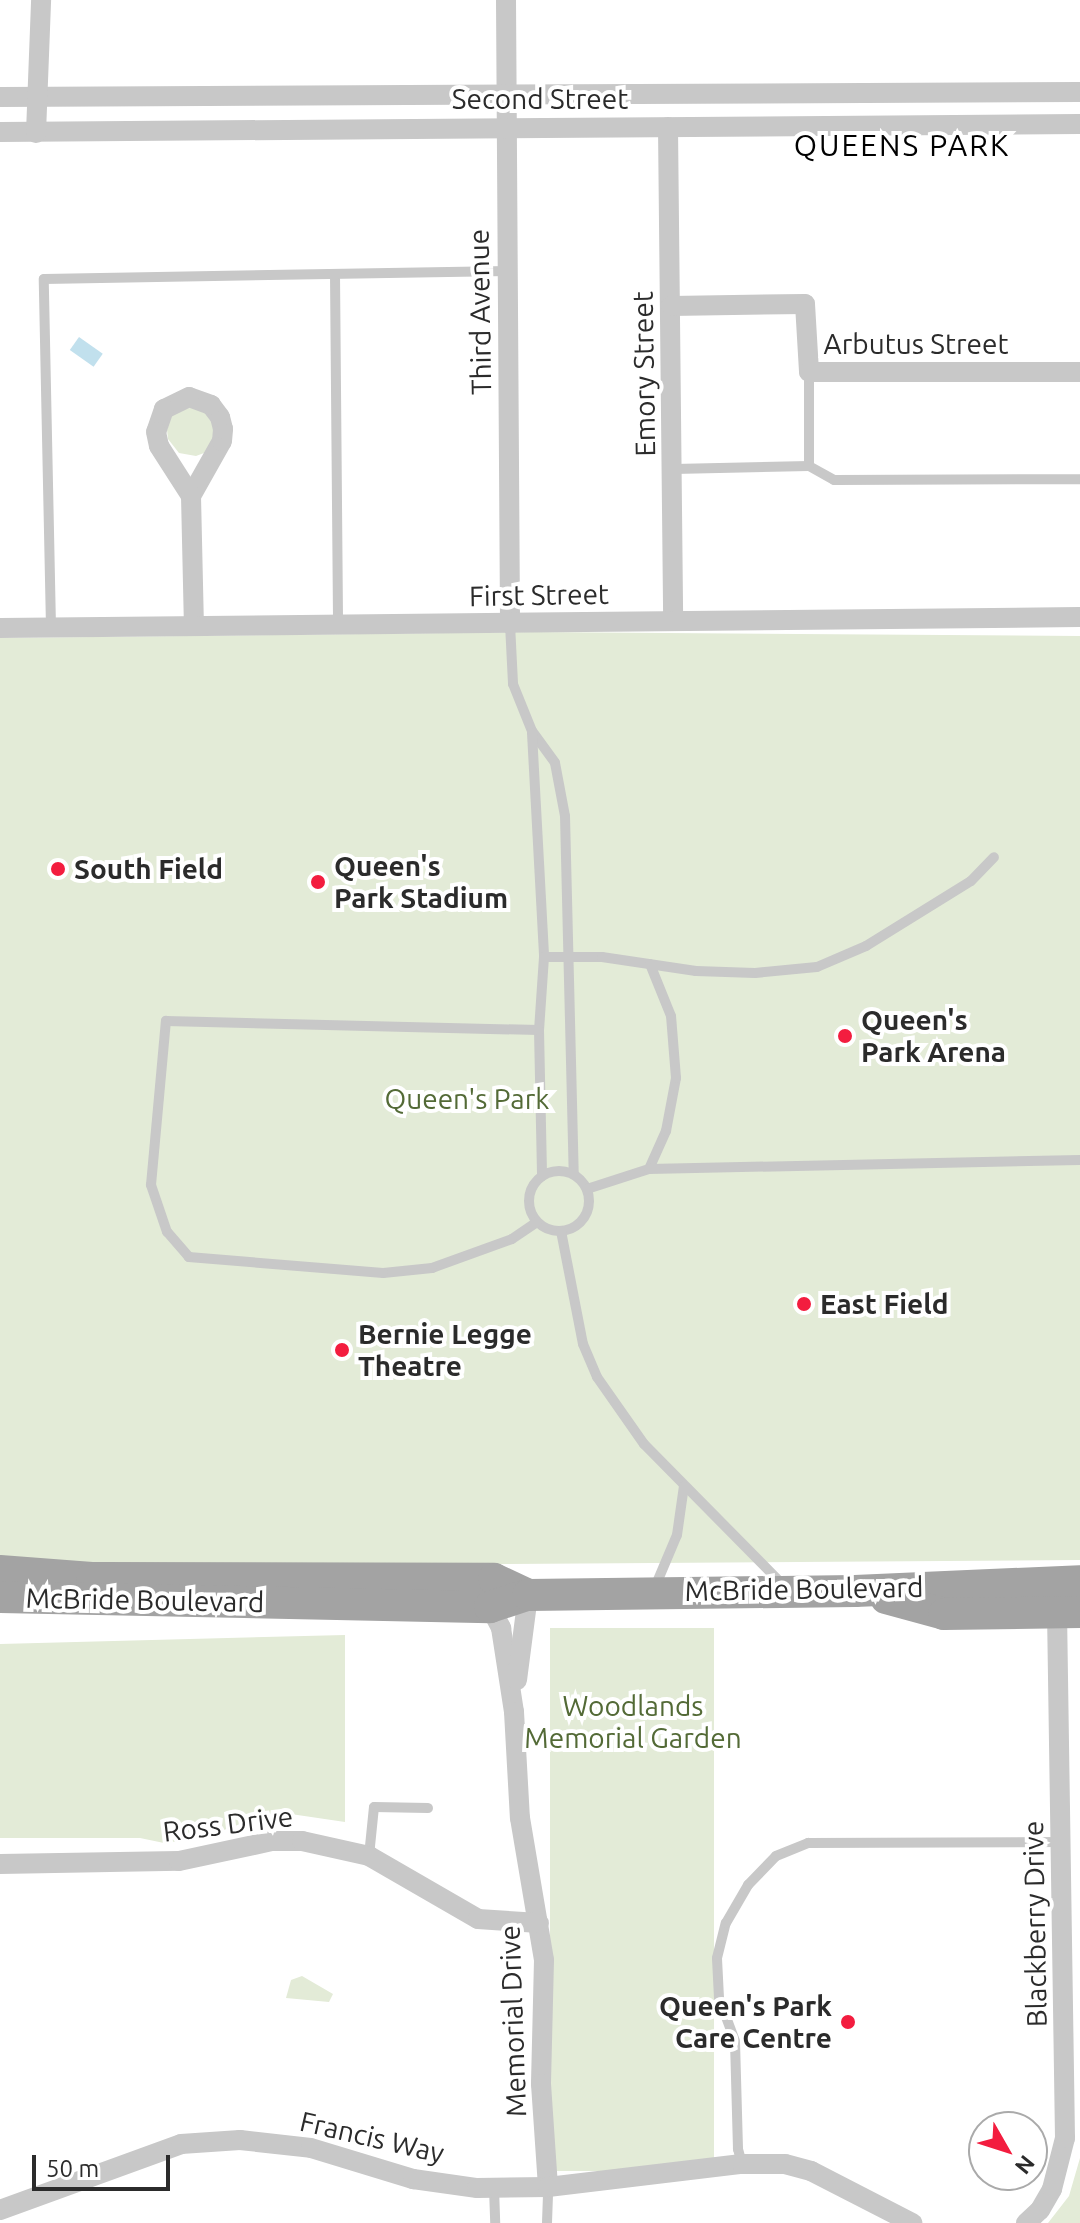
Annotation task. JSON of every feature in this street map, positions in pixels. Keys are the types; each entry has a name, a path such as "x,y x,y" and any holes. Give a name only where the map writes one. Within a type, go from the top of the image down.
{"main road":[{"name":"McBride Boulevard","path":"7,1586 92,1578 494,1579 528,1595"},
{"name":"McBride Boulevard","path":"7,1586 490,1607 528,1595 855,1591 1080,1581"},
{"path":"855,1591 944,1614 1069,1613"}],"street":[{"path":"36,133 41,0"},
{"name":"Third Avenue","path":"506,0 510,624"},
{"name":"Second Street","path":"0,97 1080,92"},
{"name":"Second Street","path":"0,132 1080,124"},
{"name":"Emory Street","path":"668,127 674,469 673,620"},
{"name":"Arbutus Street","path":"671,306 805,304 809,372 1080,372"},
{"path":"191,496 159,446 156,432 164,409 176,400 189,397 211,405 220,417 223,429 222,441 191,496 194,626"},
{"name":"First Street","path":"0,628 338,627 673,620 1080,617"},
{"name":"Memorial Drive","path":"514,1712 528,1595"},
{"name":"Memorial Drive","path":"490,1607 501,1628 514,1712 520,1818 544,1960 541,2084 548,2187"},
{"name":"Blackberry Drive","path":"1026,2223 1040,2210 1052,2189 1065,2138 1062,1842 1069,1613"},
{"name":"Ross Drive","path":"0,1864 179,1861 272,1841 302,1841 369,1856 404,1873 467,1915 493,1922 539,1923"},
{"name":"Francis Way","path":"0,2210 181,2144 240,2140 311,2148 413,2179 494,2188 548,2187 742,2164"},
{"path":"742,2164 785,2164 811,2171 912,2223"}],"lane":[{"path":"51,627 44,279 508,271"},
{"path":"335,274 338,627"},
{"path":"809,372 809,466"},
{"path":"674,469 809,466 834,480 1080,479"},
{"path":"510,624 513,684 532,731 555,763 565,816 571,957 574,1174"},
{"path":"532,731 544,957 539,1030 542,1176"},
{"path":"544,957 650,964 696,971 755,973 817,967 866,946 971,881 994,857"},
{"path":"649,1169 666,1131 676,1078 671,1016 650,964"},
{"path":"537,1222 512,1239 420,1270 383,1273 189,1257 167,1232 151,1185 166,1021 539,1030"},
{"path":"587,1189 649,1169 1080,1160"},
{"path":"558,1170 574,1174 587,1189 589,1205 583,1220 561,1231 537,1222 529,1203 534,1183 558,1170"},
{"path":"561,1231 583,1344 597,1377 644,1444 789,1592"},
{"path":"652,1593 677,1535 684,1486"},
{"path":"369,1856 374,1807 428,1808"},
{"path":"742,2164 738,2149 735,2041 719,1998 717,1958 726,1923 748,1885 776,1856 808,1843 1062,1842"},
{"path":"547,2223 548,2187"},
{"path":"494,2188 495,2223"}],"green space":[{"path":"202,407 218,433 204,453 196,456 179,453 168,439 167,430 172,414 179,409"},
{"name":"Queen's Park","path":"535,632 1080,636 1080,1560 82,1567 0,1560 0,638"},
{"name":"Woodlands Memorial Garden","path":"550,1628 714,1628 714,2171 550,2171"},
{"path":"345,1635 345,1822 284,1813 202,1838 164,1843 140,1838 0,1838 0,1644"},
{"path":"302,1976 333,1994 329,2002 286,1998 291,1980"},
{"path":"1080,2158 1080,2223 1048,2223 1069,2196"}],"water":[{"path":"79,337 103,354 94,367 70,350"}],"place":[{"name":"South Field","path":"58,869"},
{"name":"Queen's Park Stadium","path":"318,882"},
{"name":"Queen's Park Arena","path":"845,1036"},
{"name":"East Field","path":"804,1304"},
{"name":"Bernie Legge Theatre","path":"342,1350"},
{"name":"Queen's Park Care Centre","path":"848,2022"}],"district":[{"name":"QUEENS PARK","path":"902,145"}]}
